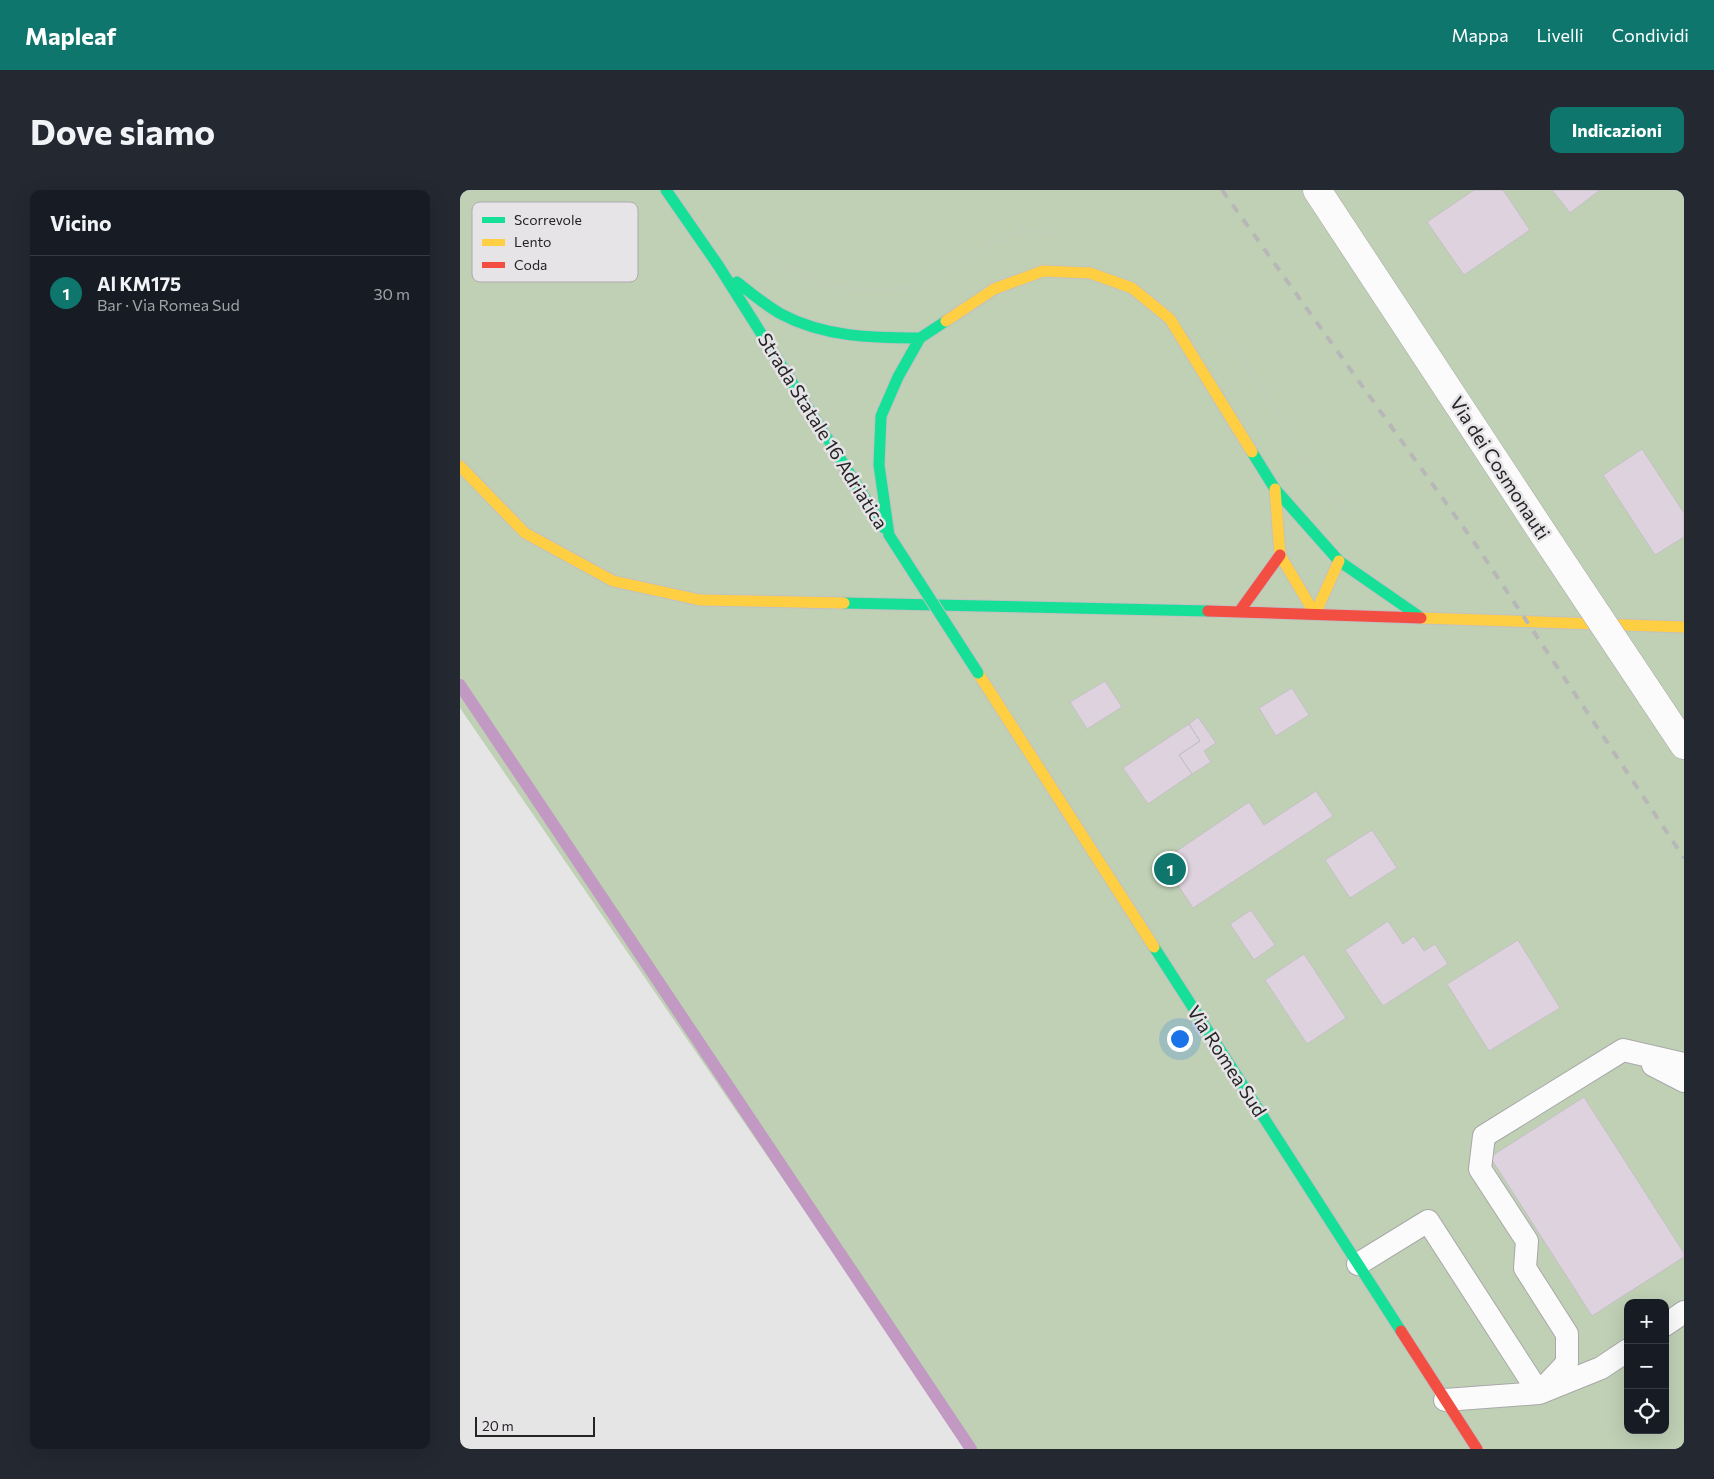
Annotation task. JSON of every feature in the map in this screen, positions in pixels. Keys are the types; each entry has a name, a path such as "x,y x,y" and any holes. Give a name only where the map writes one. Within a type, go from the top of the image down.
{"main road":[{"name":"Strada Statale 16 Adriatica","path":"661,192 676,206 718,265 978,674"},
{"path":"718,265 755,298 789,319 814,329 839,335 880,339 920,338"},
{"path":"889,535 879,465 881,416 898,377 920,338 994,289 1043,271 1090,272 1132,288 1170,319 1275,490 1339,561 1420,617"},
{"path":"460,466 525,534 613,581 700,600 1315,614 1684,626"},
{"path":"1275,490 1280,555 1315,614"},
{"path":"1239,612 1280,555"},
{"path":"1315,614 1339,561"},
{"name":"Via Romea Sud","path":"978,674 1477,1449"}],"street":[{"name":"Via dei Cosmonauti","path":"1317,190 1684,744"}],"lane":[{"path":"1539,1394 1567,1364 1567,1334 1525,1268 1528,1241 1480,1169 1484,1136 1623,1050 1684,1064"},
{"path":"1623,1050 1684,1081"},
{"path":"1358,1264 1428,1221 1539,1394"},
{"path":"1669,1322 1684,1312"},
{"path":"1445,1400 1539,1394 1601,1368 1624,1353"}],"path":[{"path":"767,259 821,284 867,290 909,288 975,251 1023,230 1058,235"},
{"path":"1224,337 1259,382 1314,474 1346,512"}],"green space":[{"path":"460,190 1684,190 1684,1449 968,1449 460,708"}],"building":[{"path":"1474,190 1503,190 1530,230 1464,275 1427,222"},
{"path":"1552,190 1600,190 1570,213"},
{"path":"1642,449 1684,513 1684,537 1655,555 1603,475"},
{"path":"1105,681 1122,707 1087,729 1070,702"},
{"path":"1292,688 1309,715 1276,736 1259,708"},
{"path":"1198,717 1216,743 1204,751 1211,762 1192,774 1179,755 1200,741 1189,724"},
{"path":"1189,724 1200,741 1179,755 1192,774 1148,804 1123,768"},
{"path":"1316,791 1333,816 1193,908 1162,861 1249,802 1264,825"},
{"path":"1372,830 1397,868 1350,898 1325,860"},
{"path":"1251,910 1275,945 1254,960 1230,924"},
{"path":"1388,921 1403,944 1414,936 1424,951 1435,944 1448,964 1383,1006 1345,950"},
{"path":"1518,940 1560,1008 1489,1051 1447,984"},
{"path":"1304,954 1346,1018 1307,1044 1265,980"},
{"path":"1584,1097 1684,1253 1684,1257 1592,1316 1490,1157"}],"waterway":[{"path":"460,685 971,1449"}],"railway":[{"path":"1222,190 1476,545 1684,858"}],"traffic: fast":[{"path":"666,190 718,265 884,528"},
{"path":"737,282 764,303 797,322 849,335 920,338"},
{"path":"889,535 879,465 881,416 898,377 920,338 946,321"},
{"path":"1252,452 1275,489 1339,561 1420,617"},
{"path":"889,535 978,673"},
{"path":"844,603 1208,611"},
{"path":"1154,947 1401,1331"}],"traffic: slow":[{"path":"946,321 994,289 1043,271 1090,273 1132,288 1170,319 1252,452"},
{"path":"460,466 525,533 613,581 700,600 844,603"},
{"path":"1275,489 1280,555 1315,614"},
{"path":"1315,614 1339,561"},
{"path":"1421,618 1684,627"},
{"path":"978,673 1154,947"}],"traffic: jam":[{"path":"1239,612 1280,555"},
{"path":"1208,611 1421,618"},
{"path":"1401,1331 1477,1449"}],"place":[{"name":"Al KM175","path":"1170,869"}]}
